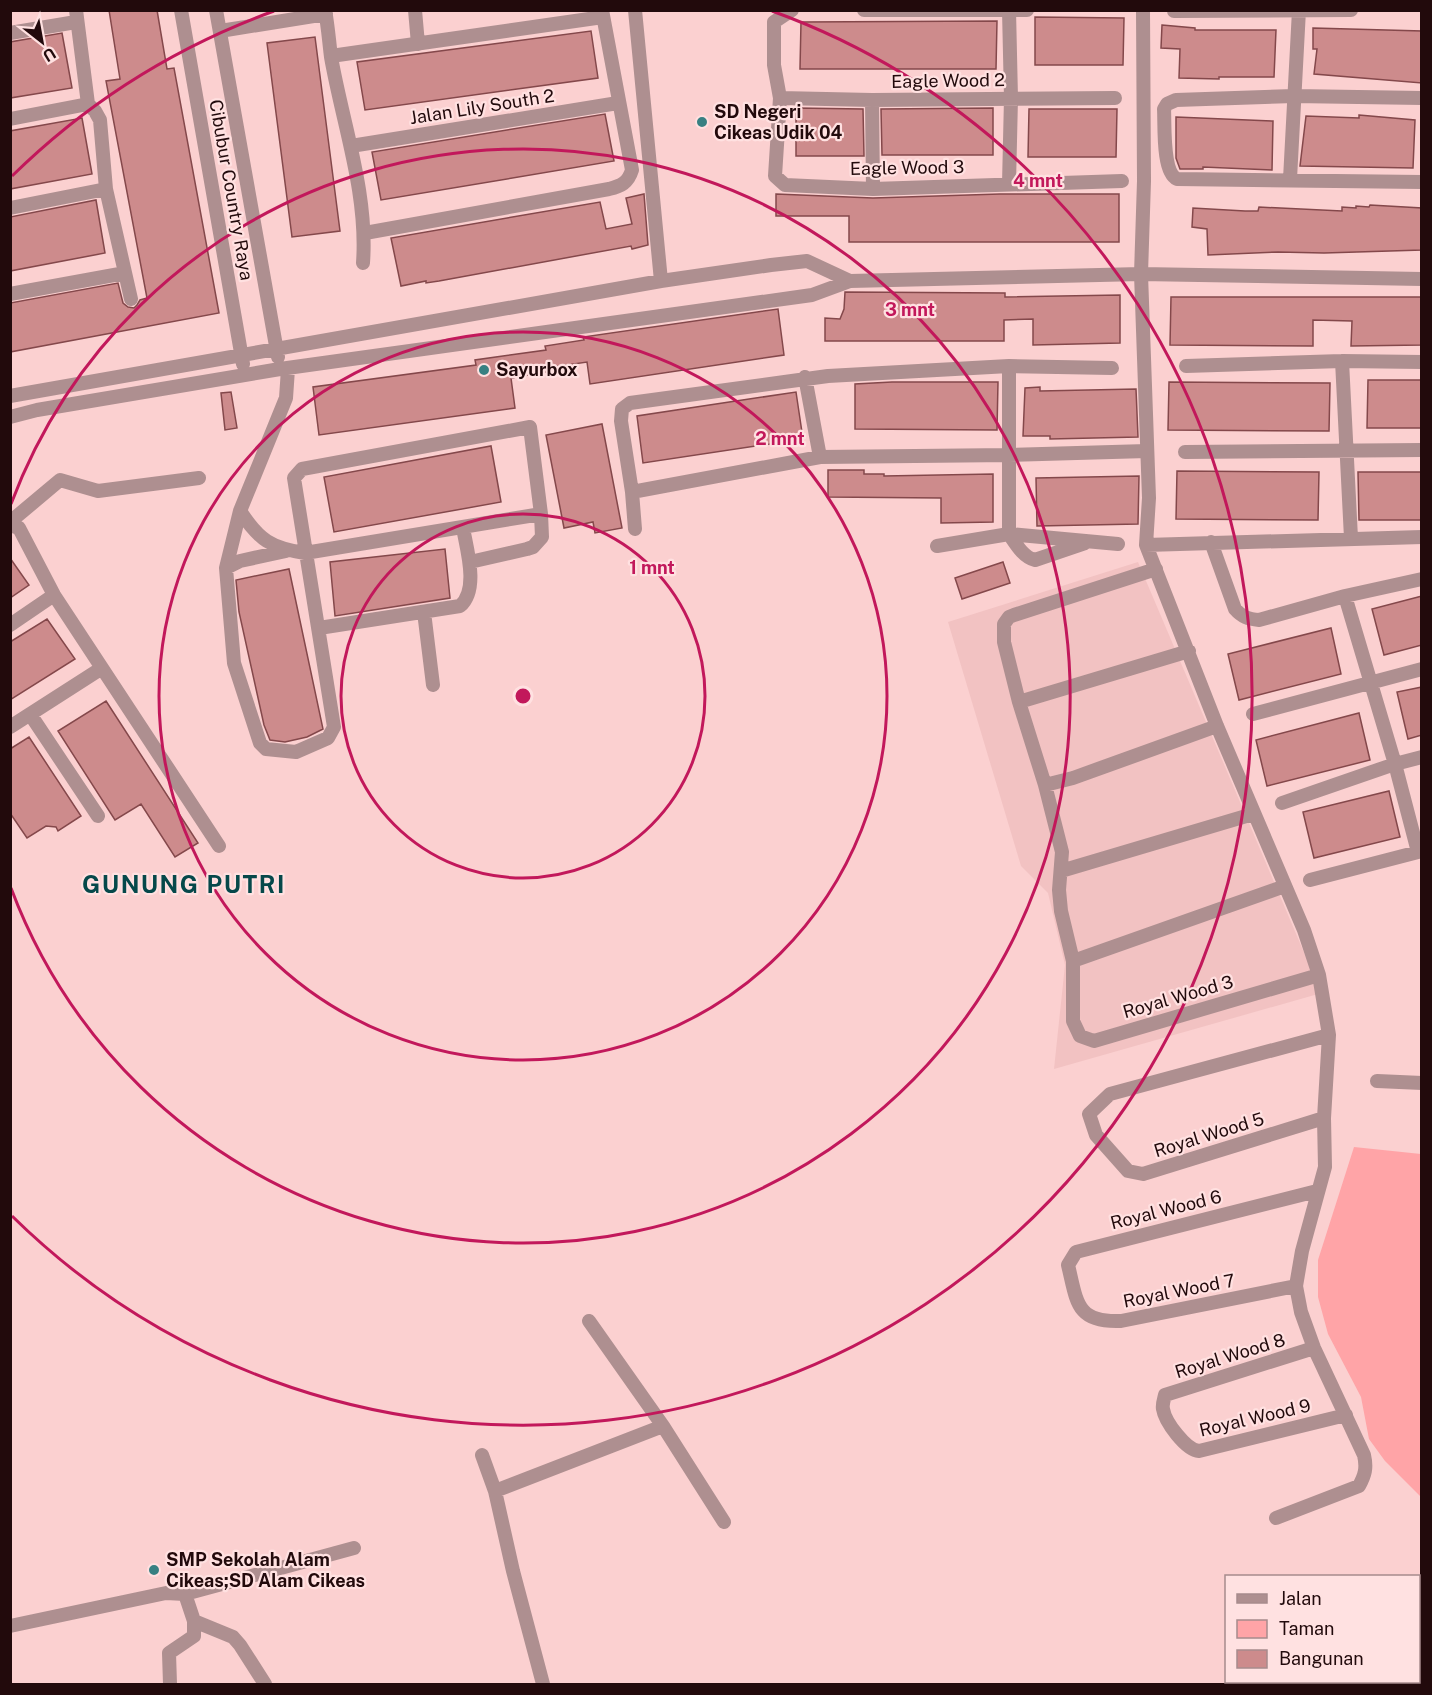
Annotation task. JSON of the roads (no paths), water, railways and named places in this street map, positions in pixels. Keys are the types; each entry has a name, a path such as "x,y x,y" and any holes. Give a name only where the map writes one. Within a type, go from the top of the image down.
{"street":[{"name":"Cibubur Country Raya","path":"181,10 244,375"},
{"name":"Cibubur Country Raya","path":"216,10 277,350 284,369 286,398 240,511 226,568 234,663 261,743 266,749 297,752 328,738 333,731 334,722 319,628"},
{"path":"415,10 418,44"},
{"path":"635,10 661,281"},
{"path":"780,98 774,65 774,22 792,10"},
{"path":"864,10 1027,10"},
{"path":"1143,10 1144,181 1141,274 1149,498 1146,545 1217,726 1307,939 1319,975 1329,1035 1324,1119 1325,1167 1298,1267 1296,1286 1301,1312 1314,1348 1346,1415 1366,1466 1359,1486 1276,1518"},
{"path":"1174,11 1352,10"},
{"path":"1009,11 1011,98 1009,184"},
{"path":"1290,179 1299,11"},
{"path":"220,32 326,12 331,57 351,146 365,233 363,263"},
{"path":"331,57 602,14 632,170 630,178 624,184 609,189 365,233"},
{"path":"10,33 76,16 88,104 100,120 106,189 131,299"},
{"path":"1422,98 1294,96 1176,100 1167,104 1164,109 1167,163 1173,177 1422,182"},
{"name":"Eagle Wood 2","path":"780,98 872,100 1115,98"},
{"name":"Eagle Wood 3","path":"780,98 775,176 786,185 873,189 1122,181"},
{"path":"872,100 873,189"},
{"name":"Jalan Lily South 2","path":"351,146 618,103"},
{"path":"10,119 88,104"},
{"path":"10,208 106,189"},
{"path":"10,396 242,357 661,281 807,261 850,281"},
{"path":"10,294 125,273"},
{"path":"10,417 37,410 244,375 812,295 850,281 1141,274 1422,279"},
{"path":"1186,366 1342,361 1422,362"},
{"path":"1342,361 1351,538"},
{"path":"1009,366 1009,534 1023,553 1035,560 1090,541"},
{"path":"635,528 621,421 622,409 630,403 805,377 1009,366 1112,368"},
{"path":"805,377 820,457"},
{"path":"463,528 470,562 470,592 465,601 457,607 319,628 294,478 302,469 530,427 542,537 533,547 470,562"},
{"path":"1185,452 1422,450"},
{"path":"632,492 820,457 1147,451"},
{"path":"199,478 98,491 60,480 10,524 19,528 54,595 219,846"},
{"path":"240,511 253,531 276,548 305,553 541,514"},
{"path":"937,546 1009,534 1118,544"},
{"path":"1146,545 1422,537"},
{"path":"1211,542 1235,609 1246,618 1258,620 1345,596 1422,579"},
{"path":"226,568 240,561 288,551"},
{"name":"Royal Wood 3","path":"1156,569 1009,617 1002,628 1019,702 1045,785 1062,852 1059,890 1061,911 1073,961 1073,1021 1084,1039 1094,1041 1319,975"},
{"path":"10,625 54,595"},
{"path":"1310,880 1420,851 1345,596"},
{"path":"424,612 433,685"},
{"path":"1019,702 1189,651"},
{"path":"10,727 102,668"},
{"path":"1253,714 1422,669"},
{"path":"30,714 98,816"},
{"path":"1045,785 1073,778 1217,726"},
{"path":"1282,803 1422,757"},
{"path":"1061,871 1253,814"},
{"path":"1073,961 1285,886"},
{"name":"Royal Wood 5","path":"1324,1119 1143,1174 1128,1171 1096,1135 1089,1114 1110,1094 1329,1035"},
{"path":"1377,1081 1422,1083"},
{"name":"Royal Wood 6","path":"1077,1302 1068,1265 1076,1252 1317,1191"},
{"name":"Royal Wood 7","path":"1077,1302 1088,1316 1105,1322 1121,1321 1296,1286"},
{"path":"590,1321 663,1426 724,1522"},
{"name":"Royal Wood 8","path":"1177,1435 1163,1410 1165,1395 1314,1348"},
{"name":"Royal Wood 9","path":"1177,1435 1193,1450 1200,1450 1346,1415"},
{"path":"495,1491 663,1426"},
{"path":"482,1455 495,1491 513,1571 543,1684"},
{"path":"10,1626 166,1593 185,1594 354,1548"},
{"path":"170,1684 169,1653 194,1636 194,1621 185,1594"},
{"path":"194,1621 233,1637 265,1684"}],"place":[{"name":"SD Negeri Cikeas Udik 04","path":"702,122"},
{"name":"Sayurbox","path":"484,370"},
{"name":"SMP Sekolah Alam Cikeas;SD Alam Cikeas","path":"154,1570"}],"district":[{"name":"GUNUNG PUTRI","path":"184,885"}]}
